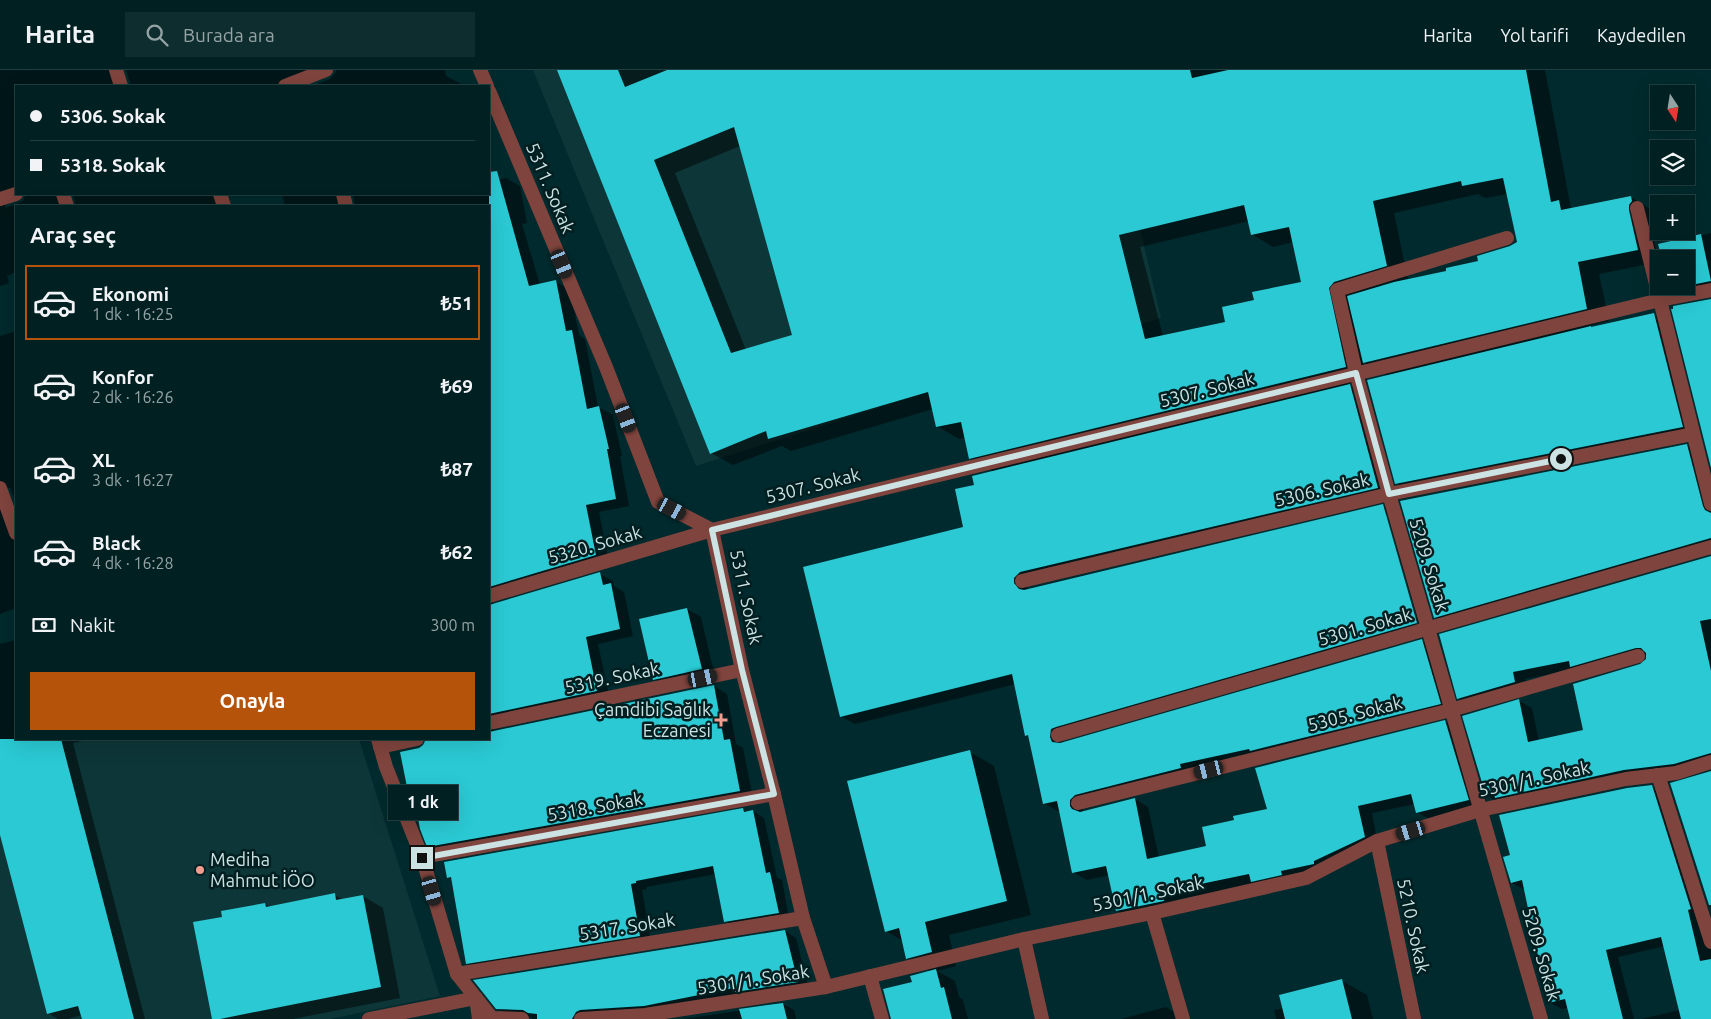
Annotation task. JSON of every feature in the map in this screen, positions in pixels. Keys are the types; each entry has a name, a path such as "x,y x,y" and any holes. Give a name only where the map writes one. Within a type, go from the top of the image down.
{"street":[{"path":"116,70 121,85"},
{"path":"290,85 309,81 326,70"},
{"path":"480,70 487,85"},
{"name":"5311. Sokak","path":"490,93 606,367 658,502 712,530 742,670 803,918 826,987"},
{"path":"0,200 15,194"},
{"path":"1637,208 1711,504"},
{"name":"5209. Sokak","path":"1507,238 1337,290 1356,373 1389,494 1541,1019"},
{"name":"5307. Sokak","path":"712,530 1356,373 1660,300 1711,290"},
{"name":"5306. Sokak","path":"1022,581 1389,494 1692,434"},
{"path":"0,488 15,530"},
{"name":"5320. Sokak","path":"490,596 712,530"},
{"name":"5301. Sokak","path":"1058,735 1711,547"},
{"name":"5305. Sokak","path":"1078,803 1451,710 1638,656"},
{"name":"5319. Sokak","path":"490,724 742,670"},
{"path":"408,740 379,743 386,767 422,858 457,974 492,1018 522,1019"},
{"name":"5301/1. Sokak","path":"581,1019 645,1015 826,987 1024,939 1152,913 1306,878 1377,841 1480,810 1626,779 1676,773 1711,762"},
{"path":"1658,775 1711,942"},
{"name":"5318. Sokak","path":"422,858 774,794"},
{"name":"5210. Sokak","path":"1377,841 1414,1019"},
{"path":"1152,913 1183,1019"},
{"name":"5317. Sokak","path":"457,974 803,918"},
{"path":"1024,939 1042,1019"},
{"path":"870,976 882,1019"},
{"path":"369,1019 476,998"},
{"path":"476,998 479,1019"}],"shaded area":[{"path":"533,70 1103,70 1161,318 696,466"},
{"name":"Mediha Mahmut İÖO","path":"18,740 359,740 440,996 330,1019 0,1019 0,744"}],"building":[{"path":"557,70 618,70 625,87 667,70 1190,70 1192,78 1228,70 1526,70 1551,202 1559,200 1561,210 1631,196 1632,201 1629,205 1629,210 1638,250 1578,262 1587,309 1363,363 1347,296 1478,261 1477,256 1517,242 1503,178 1462,186 1461,181 1373,201 1387,266 1334,282 1329,288 1346,367 969,459 961,422 936,427 928,392 768,439 766,431 710,454","holes":["734,127 792,335 731,353 654,160","1244,205 1251,235 1289,227 1301,282 1252,292 1254,300 1222,307 1225,322 1145,339 1119,235"]},
{"path":"497,171 529,286 556,280 566,331 572,330 587,409 599,406 609,449 607,449 616,499 586,505 596,555 490,587 489,195 490,172"},
{"path":"1701,234 1711,281 1695,284 1695,250 1660,250 1658,244 1675,240 1695,240 1695,235"},
{"path":"1711,299 1711,468 1671,309 1673,309 1673,306"},
{"path":"1654,313 1683,427 1395,484 1367,380 1591,326"},
{"path":"1350,384 1378,488 1020,572 1014,578 1014,583 1019,589 1024,590 1383,504 1417,623 1056,727 1051,729 1050,737 1052,742 1060,743 1422,639 1441,704 1250,751 1249,749 1180,764 1181,768 1075,795 1070,800 1070,806 1072,809 1080,812 1135,798 1147,859 1206,846 1202,827 1234,820 1233,816 1267,809 1255,768 1445,720 1469,800 1416,813 1411,794 1358,806 1365,837 1314,861 1314,864 1281,871 1282,875 1251,882 1249,874 1162,892 1164,901 1116,911 1106,866 1072,873 1057,801 1043,804 1028,735 1025,736 1012,674 840,717 803,567 963,527 955,489 974,485 972,476"},
{"path":"1687,444 1703,506 1705,510 1711,513 1711,538 1434,618 1400,501"},
{"path":"1711,556 1711,619 1700,621 1711,671 1711,753 1674,764 1624,770 1495,798 1494,794 1486,796 1462,716 1519,699 1528,742 1583,730 1573,684 1640,664 1646,659 1646,653 1641,648 1636,648 1570,667 1569,661 1513,672 1515,682 1457,699 1439,634"},
{"path":"600,572 603,585 611,583 620,629 586,637 597,691 490,714 490,605"},
{"path":"687,608 702,669 653,680 639,619"},
{"path":"714,685 724,740 730,739 740,791 427,847 420,829 413,791 408,792 400,752 419,748 425,741 432,740 490,740 490,732"},
{"path":"0,739 61,740 134,1019 82,1019 78,1006 47,1014 0,835"},
{"path":"970,750 1007,901 925,922 932,952 906,959 899,928 885,932 847,781"},
{"path":"1711,771 1711,905 1709,905 1670,783"},
{"path":"1652,785 1691,909 1688,910 1700,961 1711,959 1711,1019 1681,1019 1661,937 1606,950 1623,1019 1570,1019 1565,999 1548,1003 1522,880 1511,883 1503,857 1510,855 1499,815 1627,788"},
{"path":"743,808 744,812 753,810 766,873 770,872 779,913 724,922 713,866 636,881 636,883 631,884 640,936 466,964 451,877 447,878 444,862"},
{"path":"335,893 336,900 363,895 381,987 212,1019 193,922 222,917 221,911 265,903 266,907"},
{"path":"785,930 798,982 735,992 734,988 644,1006 580,1010 576,1012 572,1019 537,1019 537,1014 528,1013 523,1010 496,1009 473,980"},
{"path":"936,969 941,988 944,987 952,1019 891,1019 883,989 912,982 910,976"},
{"path":"1342,979 1352,1019 1285,1019 1279,995"},
{"path":"783,1003 787,1019 742,1019 739,1009"}],"place":[{"name":"Çamdibi Sağlık Eczanesi","path":"721,720"},
{"name":"Mediha Mahmut İÖO","path":"200,870"}],"route":[{"path":"422,858 774,794 742,670 712,530 1356,373 1389,494 1561,459"}]}
